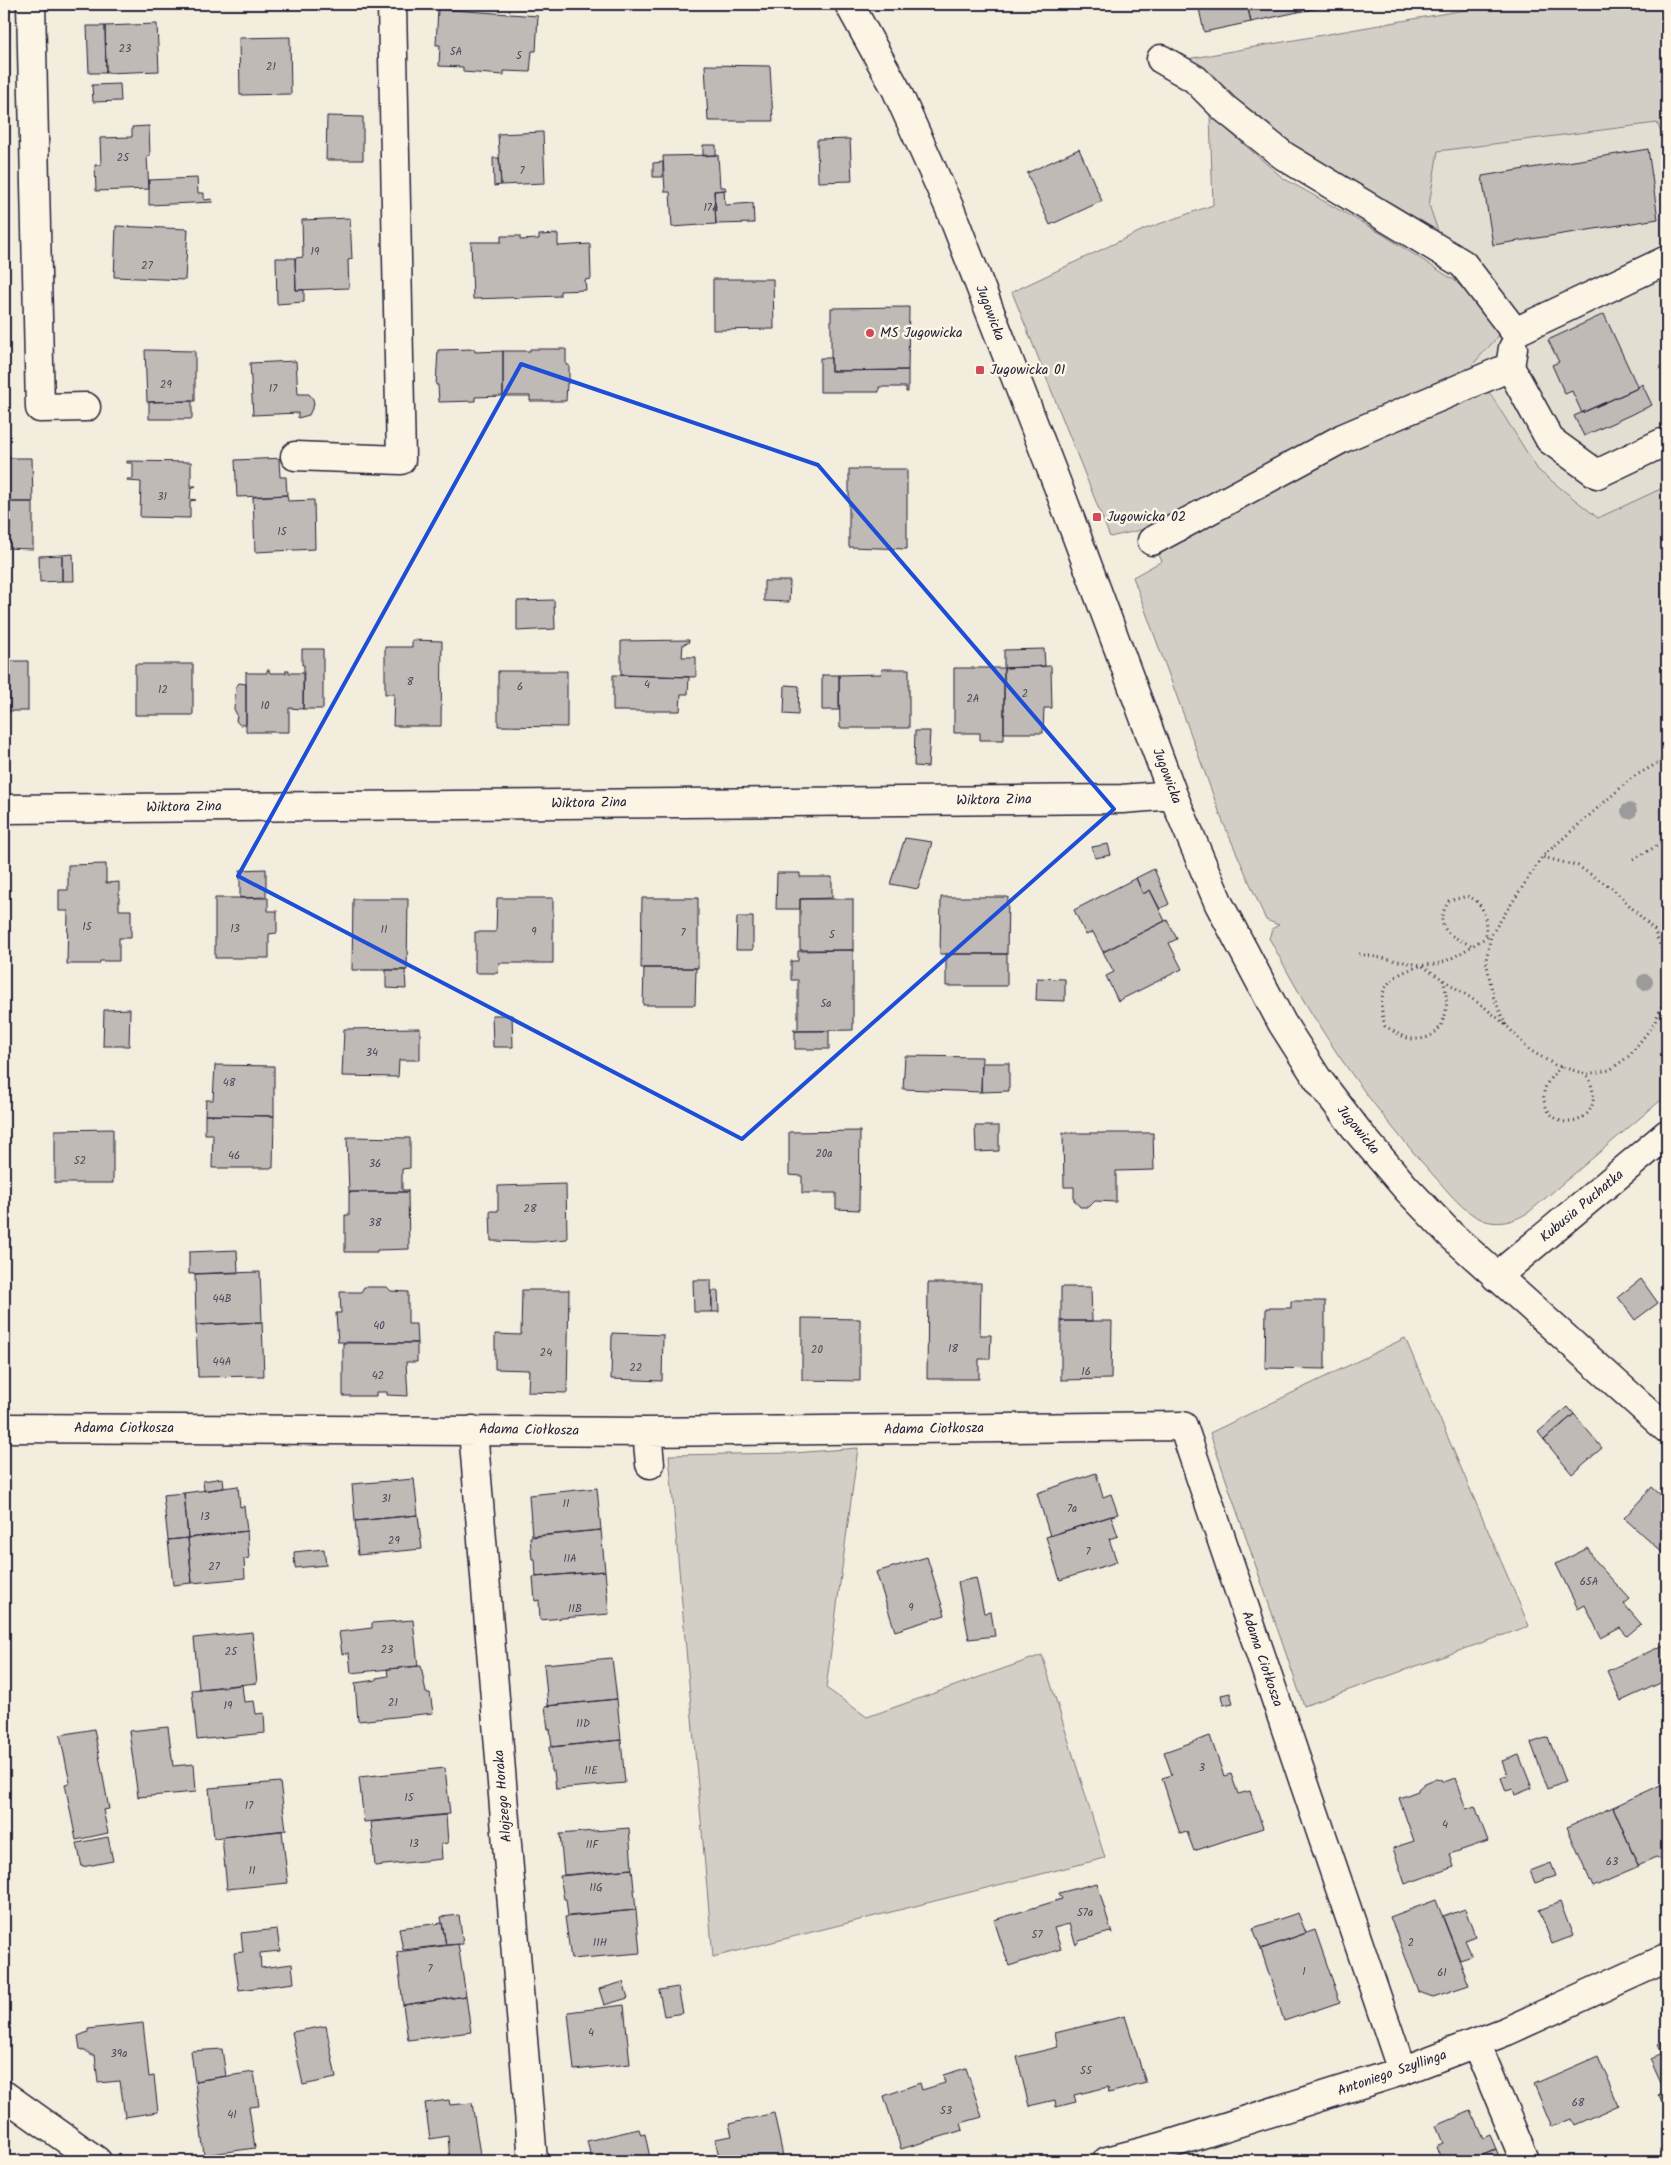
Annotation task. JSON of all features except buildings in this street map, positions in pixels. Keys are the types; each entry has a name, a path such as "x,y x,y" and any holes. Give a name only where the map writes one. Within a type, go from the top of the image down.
{"street":[{"path":"30,4 40,408 86,407"},
{"path":"296,456 401,460 392,4"},
{"name":"Jugowicka","path":"849,4 896,89 950,209 1059,488 1174,794 1219,904 1282,1023 1317,1078 1360,1134 1406,1188 1451,1235 1496,1277 1667,1429"},
{"path":"1161,59 1196,79 1224,108 1284,156 1463,264 1515,332 1510,367 1550,440 1598,474 1662,443"},
{"path":"1515,332 1667,260"},
{"path":"1152,541 1343,438 1510,367"},
{"name":"Wiktora Zina","path":"4,808 1122,799 1174,794"},
{"name":"Kubusia Puchatka","path":"1496,1277 1667,1134"},
{"name":"Adama Ciołkosza","path":"4,1428 647,1432 1182,1426 1402,2071"},
{"name":"Alojzego Horaka","path":"474,1430 533,2161"},
{"path":"647,1432 650,1464"},
{"name":"Antoniego Szyllinga","path":"1107,2161 1161,2147 1402,2071 1507,2031 1667,1958"},
{"path":"1476,2043 1525,2161"},
{"path":"4,2096 97,2161"}],"path":[{"path":"1506,1025 1493,996 1486,960 1491,935 1542,857 1633,776 1667,758"},
{"path":"1634,858 1667,840"},
{"path":"1360,954 1421,965 1483,1006 1506,1025 1528,1049 1560,1067 1586,1074 1610,1070 1629,1056 1654,1024 1663,1003 1667,962 1654,930 1613,889 1578,866 1542,857"},
{"path":"1472,945 1452,937 1444,929 1441,920 1443,910 1449,901 1467,896 1480,904 1486,918 1486,937"},
{"path":"1443,980 1448,1008 1444,1022 1435,1032 1414,1039 1402,1036 1385,1026 1381,1012 1382,992 1392,977 1421,965 1442,962 1491,935"},
{"path":"1560,1067 1545,1086 1543,1097 1548,1112 1556,1120 1568,1122 1577,1120 1591,1110 1594,1099 1593,1085 1586,1074"}],"highlighted area":[{"path":"521,364 818,465 1114,809 742,1139 238,876"}],"shaded area":[{"path":"1498,4 1667,4 1667,146 1657,123 1438,151 1429,205 1438,231 1393,204 1328,173 1187,59"},
{"path":"1210,115 1283,178 1382,234 1454,280 1505,329 1472,365 1538,470 1598,518 1667,486 1667,1095 1529,1212 1513,1220 1495,1223 1476,1217 1457,1201 1418,1158 1386,1119 1325,1036 1269,938 1273,928 1279,925 1266,920 1223,822 1133,577 1162,561 1145,529 1110,537 1012,292 1145,229 1213,205"},
{"path":"1667,122 1667,639 1598,518 1538,469 1472,364 1429,205 1438,151"},
{"path":"1405,1338 1529,1626 1304,1706 1210,1433"},
{"path":"858,1448 826,1688 867,1717 1042,1655 1105,1858 713,1957 669,1455 794,1453"}],"place":[{"name":"MS Jugowicka","path":"870,333"},
{"name":"Jugowicka 01","path":"980,370"},
{"name":"Jugowicka 02","path":"1097,517"}]}
